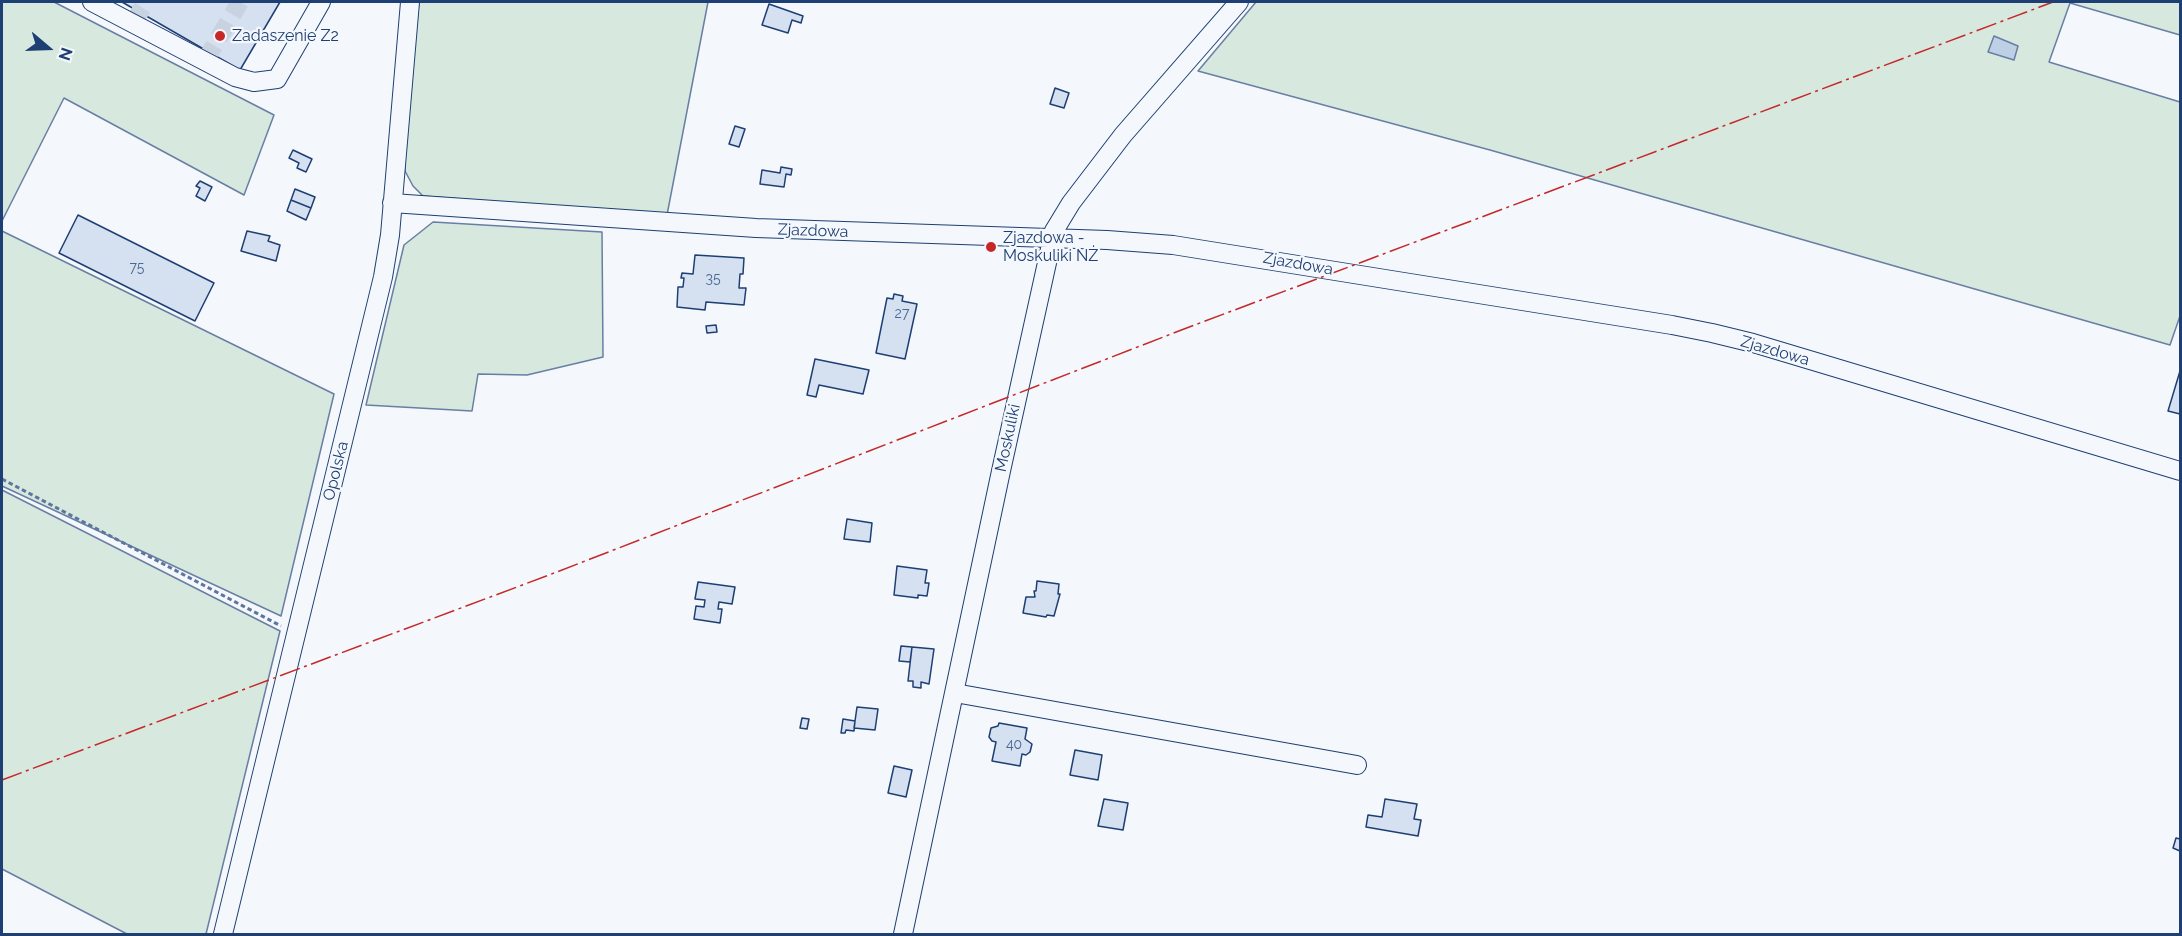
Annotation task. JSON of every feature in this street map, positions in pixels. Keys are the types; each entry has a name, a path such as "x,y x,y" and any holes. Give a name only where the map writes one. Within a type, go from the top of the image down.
{"street":[{"path":"92,2 235,77 254,82 277,79 321,2"},
{"name":"Opolska","path":"223,934 383,277 390,235 410,2"},
{"name":"Moskuliki","path":"903,934 1052,238 1062,216 1123,135 1239,2"},
{"name":"Zjazdowa","path":"392,203 756,228 1107,240 1199,248 1702,331 1764,347 2181,471"},
{"path":"956,693 1357,765"}],"path":[{"path":"2,479 280,625 297,631"}],"shaded area":[{"path":"2,2 54,2 274,115 244,195 64,98 2,221"},
{"path":"419,2 708,2 667,215 423,196 413,186 405,171 404,142"},
{"path":"1256,2 2180,2 2180,35 2070,3 2049,62 2180,102 2180,316 2170,345 1490,150 1198,71"},
{"path":"433,222 602,232 603,357 527,375 478,374 472,411 366,405 404,245"},
{"path":"2,231 334,394 281,616 2,486"},
{"path":"2,490 280,631 206,934 127,934 2,869"}],"water":[{"path":"1994,36 2018,46 2014,60 1988,52"}],"building":[{"name":"Zadaszenie Z2","path":"122,2 280,2 240,70"},
{"path":"769,4 803,16 801,23 792,20 788,33 762,25"},
{"path":"1055,88 1069,93 1064,108 1050,104"},
{"path":"735,126 745,129 739,147 729,144"},
{"path":"293,150 312,159 306,172 297,168 299,163 289,158"},
{"path":"781,167 792,169 791,175 786,174 784,187 760,184 762,170 780,173"},
{"path":"200,181 212,187 205,201 196,196 200,188 196,186"},
{"path":"295,189 315,197 311,208 291,200"},
{"path":"291,200 311,208 306,220 287,211"},
{"path":"78,215 214,283 195,321 59,253"},
{"path":"247,231 270,236 268,241 280,245 276,261 241,251"},
{"path":"695,255 744,258 739,288 746,288 744,305 706,302 705,310 677,307 678,287 683,287 682,273 693,274"},
{"path":"894,294 903,296 902,301 917,304 905,359 876,353 887,298 893,299"},
{"path":"716,325 717,332 707,333 706,326"},
{"path":"815,359 869,370 863,394 819,385 816,397 807,395"},
{"path":"2180,371 2180,414 2168,411"},
{"path":"847,519 872,523 870,542 844,539"},
{"path":"897,566 927,570 925,583 929,583 927,596 918,595 918,598 894,595"},
{"path":"1037,581 1059,584 1058,594 1060,594 1054,616 1023,613 1026,597 1035,597"},
{"path":"698,582 735,587 732,604 719,602 718,609 722,609 720,623 694,619 696,606 704,607 705,600 695,599"},
{"path":"901,646 912,647 910,662 899,661"},
{"path":"912,647 934,649 929,684 921,682 921,688 913,687 913,681 908,681"},
{"path":"857,707 878,709 875,730 854,728"},
{"path":"802,718 809,719 807,729 800,728"},
{"path":"843,719 855,721 854,731 846,730 845,733 841,733"},
{"path":"999,723 1027,728 1025,739 1032,744 1030,752 1026,755 1022,754 1020,766 992,761 996,742 989,737 991,728 998,726"},
{"path":"1075,750 1102,755 1098,780 1070,775"},
{"path":"894,766 912,770 906,797 888,793"},
{"path":"1104,799 1128,803 1123,830 1098,826"},
{"path":"1385,799 1417,804 1414,819 1421,820 1418,836 1366,827 1368,815 1382,817"},
{"path":"2176,838 2180,839 2180,851 2173,848"}],"tunnel":[{"path":"133,23 146,2"},
{"path":"205,61 240,2"}],"power":[{"path":"2,780 549,575 1184,329 2053,2"}],"place":[{"name":"Zadaszenie Z2","path":"220,36"},
{"name":"Zjazdowa - Moskuliki NŻ","path":"991,247"}]}
